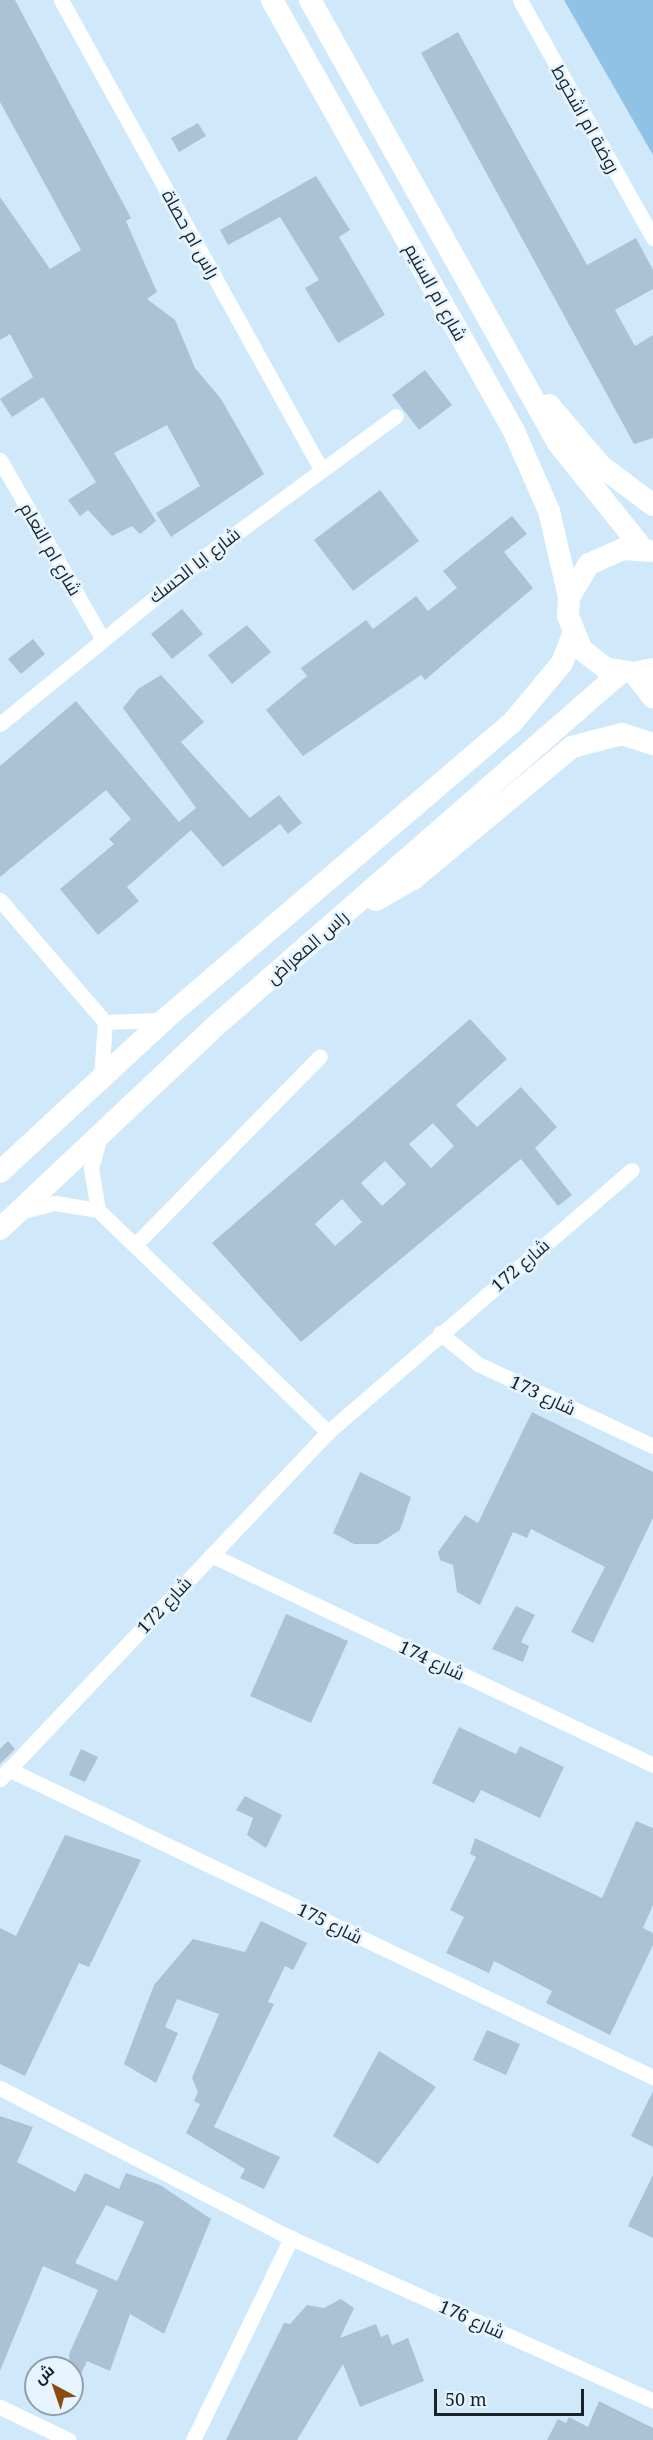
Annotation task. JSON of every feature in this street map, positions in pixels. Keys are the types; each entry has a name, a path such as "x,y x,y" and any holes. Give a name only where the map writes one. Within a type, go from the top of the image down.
{"main road":[{"name":"شارع ام السنيم","path":"272,0 513,429 549,511 569,597 573,635"},
{"name":"شارع ام السنيم","path":"310,0 493,334 582,477 648,551"},
{"path":"493,334 596,460 653,505"},
{"path":"569,597 589,564 614,551 648,551"},
{"path":"573,635 592,660 636,672 653,697"},
{"name":"راس المعراض","path":"0,1173 101,1076 165,1019 511,724 562,663 573,635"},
{"name":"راس المعراض","path":"7,1222 104,1128 333,924 636,672"},
{"path":"333,924 413,879 572,747 621,734 653,744"}],"street":[{"name":"راس ام حصاة","path":"60,0 321,469"},
{"name":"روضة ام اشخوط","path":"520,0 653,238"},
{"name":"شارع ابا الحسك","path":"0,724 102,638 321,469 396,416"},
{"name":"شارع ام النعام","path":"0,460 102,638"},
{"path":"0,900 105,1022 135,1025 165,1019"},
{"path":"101,1076 105,1022"},
{"path":"135,1245 320,1056"},
{"path":"98,1210 91,1168 104,1128"},
{"name":"شارع 172","path":"4,1774 328,1432 632,1170"},
{"path":"7,1222 55,1203 98,1210 328,1432"},
{"name":"شارع 173","path":"440,1334 478,1364 653,1446"},
{"name":"شارع 174","path":"211,1555 653,1765"},
{"name":"شارع 175","path":"4,1774 653,2077"},
{"name":"شارع 176","path":"0,2088 291,2238 653,2401"},
{"path":"193,2440 291,2238"},
{"path":"0,2408 69,2440"}],"shaded area":[{"path":"564,0 653,0 653,155"}],"building":[{"path":"0,0 15,0 131,218 126,221 157,292 147,299 175,320 195,368 221,399 264,474 171,537 156,513 200,486 167,425 114,453 156,521 140,534 132,526 112,536 88,510 80,516 68,500 96,482 43,397 12,417 0,399 33,377 10,334 0,340 0,197 50,269 81,250 0,102"},
{"path":"458,32 587,265 636,238 653,270 653,289 615,310 635,346 653,335 653,438 634,444 421,53"},
{"path":"198,123 206,136 179,152 171,138"},
{"path":"316,176 350,230 339,237 385,315 338,343 305,288 319,280 280,217 228,245 220,230"},
{"path":"425,370 452,405 419,430 392,395"},
{"path":"380,490 419,541 353,591 314,540"},
{"path":"512,516 527,534 504,552 533,588 425,680 421,675 303,756 266,710 307,676 301,668 366,620 373,629 416,596 428,611 457,588 443,571"},
{"path":"182,609 203,634 172,659 151,634"},
{"path":"247,625 271,652 232,684 208,655"},
{"path":"33,639 45,654 21,674 8,659"},
{"path":"161,675 204,722 181,742 250,818 279,795 302,823 288,834 280,824 223,867 191,830 127,887 139,901 98,935 60,889 114,844 109,839 131,819 106,790 0,877 0,766 76,701 179,822 196,808 123,708 138,689"},
{"path":"470,1019 507,1059 456,1105 477,1127 521,1087 557,1127 535,1148 572,1195 558,1206 521,1159 301,1342 212,1243","holes":["433,1123 454,1146 431,1168 409,1144","385,1161 406,1184 382,1206 361,1183","342,1199 362,1222 335,1246 315,1224"]},
{"path":"532,1412 653,1472 653,1518 593,1643 571,1632 605,1567 531,1529 527,1538 513,1532 480,1605 457,1592 453,1565 440,1560 438,1552 465,1515 478,1523"},
{"path":"360,1472 411,1497 400,1530 378,1544 354,1544 333,1533"},
{"path":"516,1606 535,1615 521,1642 529,1646 523,1662 492,1649"},
{"path":"286,1614 348,1641 311,1723 250,1696"},
{"path":"459,1727 516,1754 520,1746 564,1767 540,1818 481,1790 474,1803 432,1783"},
{"path":"8,1741 15,1749 0,1764 0,1749"},
{"path":"81,1749 98,1757 85,1782 69,1775"},
{"path":"245,1796 282,1815 266,1848 247,1835 253,1818 236,1810"},
{"path":"636,1821 653,1828 653,1905 643,1928 653,1933 653,1945 610,2035 546,2003 552,1991 494,1961 489,1973 446,1953 464,1917 450,1910 476,1857 470,1854 475,1838 602,1898"},
{"path":"65,1835 141,1860 89,1967 79,1963 25,2076 0,2064 0,1928 16,1936"},
{"path":"261,1921 307,1943 293,1970 285,1966 268,2002 274,2004 214,2127 280,2157 264,2189 240,2178 245,2169 186,2133 200,2104 194,2101 198,2092 192,2078 219,2014 177,1999 165,2027 178,2033 156,2083 124,2064 154,1985 193,1939 245,1952"},
{"path":"487,2030 520,2044 506,2075 473,2060"},
{"path":"379,2051 436,2087 378,2164 333,2136"},
{"path":"653,2091 653,2147 631,2136"},
{"path":"0,2116 33,2127 17,2162 75,2192 85,2173 119,2189 126,2173 160,2185 211,2219 164,2334 130,2314 110,2371 87,2361 84,2367 84,2356 69,2356 98,2290 43,2266 0,2371","holes":["106,2205 144,2222 117,2281 75,2263"]},
{"path":"653,2175 653,2238 628,2226"},
{"path":"341,2299 354,2308 340,2338 376,2324 381,2337 388,2334 392,2345 408,2338 424,2381 360,2407 343,2364 297,2440 226,2440 284,2323 290,2324 307,2305 324,2308"},
{"path":"599,2401 653,2428 653,2440 547,2440 558,2419 566,2423 569,2417 588,2427"}]}
